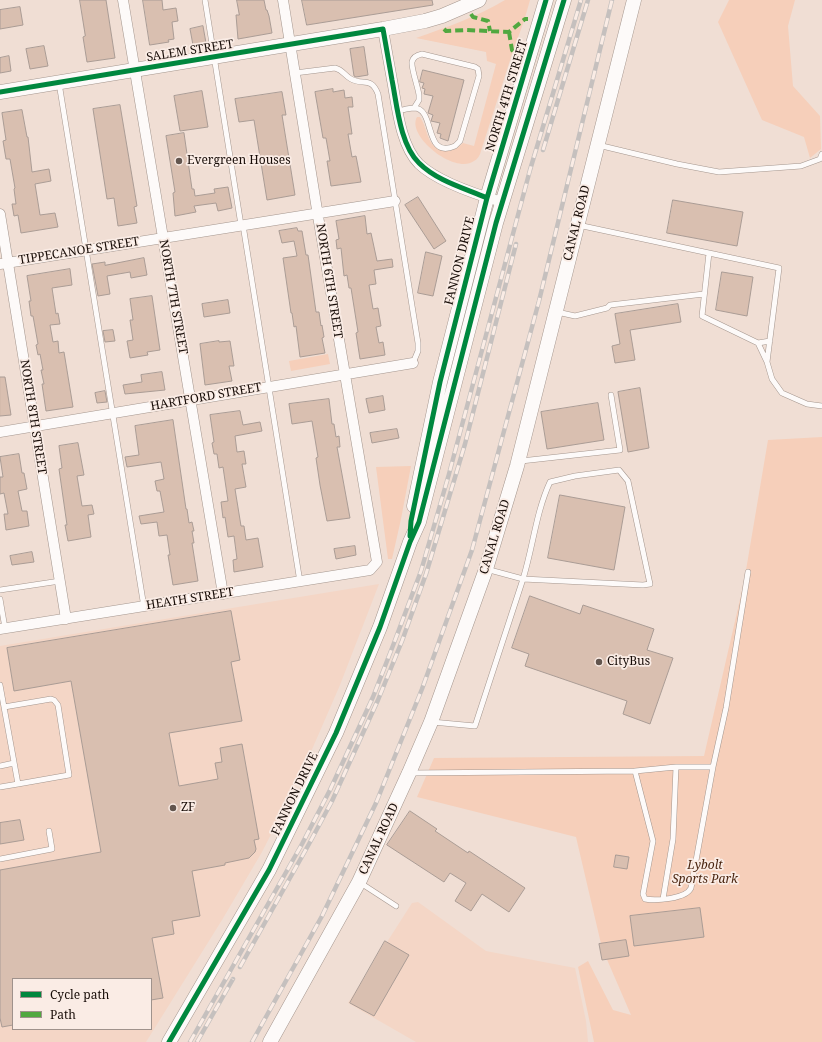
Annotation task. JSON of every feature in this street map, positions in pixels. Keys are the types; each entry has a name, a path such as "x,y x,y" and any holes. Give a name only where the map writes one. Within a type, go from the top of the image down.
{"street":[{"name":"NORTH 7TH STREET","path":"123,0 223,594"},
{"name":"NORTH 6TH STREET","path":"283,0 317,213 376,562"},
{"name":"SALEM STREET","path":"0,92 214,56 383,30 425,21 463,3 479,0"},
{"name":"NORTH 4TH STREET","path":"487,198 546,0"},
{"name":"FANNON DRIVE","path":"169,1042 269,870 336,733 380,627 410,542 419,522 502,202 564,0"},
{"name":"CANAL ROAD","path":"270,1042 358,882 409,773 431,722 486,569 518,461 634,0"},
{"path":"383,30 398,111 404,136 411,152 419,163 432,174 487,198 502,202"},
{"name":"FANNON DRIVE","path":"410,542 411,521 440,382 487,198"},
{"name":"TIPPECANOE STREET","path":"4,263 394,201"},
{"name":"NORTH 8TH STREET","path":"0,214 4,263 34,426 66,619"},
{"name":"HARTFORD STREET","path":"0,432 413,363"},
{"name":"HEATH STREET","path":"3,629 370,570 376,562"}],"lane":[{"path":"205,0 300,582"},
{"path":"398,111 414,108 418,109 425,115 432,136 437,145 446,148 455,146 460,141 479,76 478,69 422,54 416,56 412,63 419,100 414,108"},
{"path":"295,73 335,68 342,70 352,80 369,82 375,86 378,94 418,343 418,352 413,363"},
{"path":"59,82 144,607"},
{"path":"597,144 677,164 719,172 801,166 820,159 822,154"},
{"path":"577,225 779,268 767,362"},
{"path":"709,254 702,316 758,343 770,341"},
{"path":"555,312 575,316 607,308 610,305 704,294"},
{"path":"758,343 767,362 772,379 782,393 807,404 822,406"},
{"path":"518,461 620,450 611,395"},
{"path":"431,722 475,726 523,579 528,564 543,497 550,482 575,476 619,470 628,481 650,584 643,585 523,579 486,569"},
{"path":"635,771 653,841 642,894 645,899 650,900 685,895 691,888 713,767 726,708 748,572"},
{"path":"0,590 60,581"},
{"path":"0,599 3,629"},
{"path":"0,685 18,784"},
{"path":"0,787 69,775 56,702 51,699 4,707"},
{"path":"0,766 14,763"},
{"path":"409,773 635,771 676,767 713,767"},
{"path":"663,899 673,839 676,767"},
{"path":"0,859 52,849 49,830"},
{"path":"358,882 396,906"}],"shaded area":[{"path":"379,584 340,685 300,777 262,852 222,920 146,1042 0,1042 0,646"},
{"path":"418,902 486,951 575,968 586,1021 588,1042 416,1042 348,1003 412,903"}],"green space":[{"path":"505,0 530,0 478,158 466,164 456,163 434,151 425,143 419,134 416,125 417,117 420,117 423,121 430,141 437,148 446,151 456,148 463,143 474,146 496,64 487,61 486,52 416,38 473,17"},
{"path":"729,0 795,0 788,26 793,86 820,116 821,149 810,158 804,137 762,120 718,22"},
{"path":"328,354 330,364 291,371 289,361"},
{"name":"Lybolt Sports Park","path":"822,437 822,1042 594,1042 578,967 588,961 613,1010 631,1015 602,948 576,837 417,797 434,758 704,756 744,582 768,440"},
{"path":"411,466 392,559 388,559 376,467"}],"building":[{"path":"80,0 106,0 115,58 87,62"},
{"path":"143,0 162,0 163,10 176,8 178,21 172,22 174,39 168,40 169,42 150,45"},
{"path":"237,0 264,0 272,33 238,39 236,15 239,15"},
{"path":"302,0 432,0 433,5 307,25"},
{"path":"20,7 23,25 0,29 0,10"},
{"path":"203,26 206,43 193,45 190,29"},
{"path":"44,46 48,66 30,69 26,49"},
{"path":"364,47 368,75 356,77 354,76 350,49"},
{"path":"9,56 11,71 0,73 0,58"},
{"path":"423,70 464,80 448,141 440,138 441,134 437,133 440,123 431,121 433,115 428,113 433,96 424,94 425,89 422,88 424,83 420,82"},
{"path":"333,89 333,92 344,90 345,98 352,97 353,107 348,107 352,134 348,134 352,157 356,156 361,182 331,186 327,161 330,161 326,138 323,138 315,92"},
{"path":"202,91 208,127 180,131 174,96"},
{"path":"282,92 286,115 282,115 295,195 267,200 254,120 239,122 235,99"},
{"path":"120,105 137,206 134,207 137,223 118,226 114,198 107,199 93,109"},
{"path":"22,110 28,137 32,172 49,169 51,181 35,184 40,215 55,213 58,227 21,233 18,215 14,216 12,204 16,204 15,188 10,159 6,159 3,141 6,140 2,113"},
{"path":"184,133 192,189 194,189 195,196 215,193 214,189 228,187 232,208 218,211 216,203 194,206 196,212 175,216 173,193 175,192 166,136"},
{"path":"418,197 446,241 434,249 405,205"},
{"path":"673,200 743,212 737,246 667,233"},
{"path":"365,216 367,234 371,233 377,261 392,259 393,267 374,270 376,284 369,285 373,309 378,308 381,326 376,327 379,343 383,342 385,355 360,359 356,333 358,332 351,288 349,288 347,275 344,276 341,248 337,249 336,240 339,239 336,221"},
{"path":"297,228 298,231 302,231 306,255 308,255 316,312 319,312 321,326 322,325 324,337 322,338 325,353 300,357 296,326 294,327 291,313 283,258 297,256 294,241 282,243 279,231"},
{"path":"426,252 442,256 433,296 418,293"},
{"path":"144,258 147,275 131,278 130,272 107,276 110,294 98,296 92,264 105,262 105,265"},
{"path":"70,269 72,285 52,288 56,314 58,313 60,324 50,325 53,342 58,341 59,353 64,352 73,407 46,411 42,384 44,384 41,370 43,370 40,354 38,355 36,345 38,344 33,316 31,316 29,301 31,301 27,276"},
{"path":"722,272 753,277 747,316 716,310"},
{"path":"152,296 160,350 147,352 148,355 130,358 127,341 133,340 130,320 133,320 130,299"},
{"path":"228,300 230,313 204,317 202,304"},
{"path":"678,304 681,322 630,330 635,360 615,363 612,346 620,344 615,314"},
{"path":"113,330 115,341 105,342 103,331"},
{"path":"230,341 234,366 229,366 232,381 205,385 200,344"},
{"path":"162,372 165,390 125,394 123,385 142,382 141,375"},
{"path":"0,377 5,377 11,415 0,416"},
{"path":"640,388 649,448 628,452 618,392"},
{"path":"105,391 107,402 97,403 95,393"},
{"path":"383,396 385,410 369,413 366,399"},
{"path":"329,399 332,424 334,424 336,437 339,436 340,447 337,447 350,518 327,521 320,485 316,458 318,457 312,421 292,424 289,404"},
{"path":"598,403 604,440 547,449 541,412"},
{"path":"240,411 243,425 260,422 262,431 235,436 237,452 244,451 246,464 242,464 246,487 235,489 241,526 244,526 246,540 258,538 263,567 234,572 233,560 237,559 234,536 228,537 225,517 223,518 221,502 228,501 223,467 219,468 217,454 214,454 212,443 214,442 210,415"},
{"path":"173,420 186,509 189,523 192,522 194,531 192,531 194,543 192,543 198,581 173,585 168,555 170,555 167,535 159,536 157,522 141,524 139,516 164,512 160,491 157,491 155,481 164,479 161,462 127,467 125,457 139,455 135,426"},
{"path":"397,429 399,438 372,443 370,433"},
{"path":"78,443 84,475 77,476 82,506 92,505 94,514 88,515 91,537 68,541 59,469 62,468 59,446"},
{"path":"19,454 22,473 24,473 27,489 18,491 22,511 27,511 29,526 6,530 4,514 8,514 4,493 0,494 0,477 3,477 0,457"},
{"path":"560,495 625,507 614,570 548,558"},
{"path":"355,546 356,555 336,559 334,549"},
{"path":"32,552 34,562 12,565 10,556"},
{"name":"CityBus","path":"530,596 580,614 583,605 654,629 647,650 673,658 650,724 623,714 627,701 525,666 529,654 512,648"},
{"name":"ZF","path":"231,611 240,660 231,662 242,721 169,733 179,786 218,779 215,763 222,762 220,748 242,744 259,839 254,840 256,849 249,858 225,863 225,865 192,871 200,916 172,921 174,934 152,938 163,998 152,1000 152,978 12,978 12,1025 2,1027 0,1018 0,870 101,852 71,681 14,691 7,648"},
{"path":"410,811 437,829 435,831 468,853 469,851 525,888 509,912 482,894 471,911 455,901 466,883 450,873 444,882 387,845"},
{"path":"20,820 24,840 0,844 0,823"},
{"path":"616,855 629,857 627,869 614,867"},
{"path":"700,908 704,937 634,946 630,916"},
{"path":"626,940 629,956 602,960 599,944"},
{"path":"385,941 409,955 374,1016 350,1003"}],"railway":[{"path":"190,1042 302,844 330,790 373,697 394,643 421,571 449,474 530,170 581,0"},
{"path":"543,150 588,0"},
{"path":"252,1042 322,916 376,803 422,689 472,550 539,301 612,0"},
{"path":"240,967 332,801 378,700 402,641 426,574 465,444 516,244"},
{"path":"197,1042 233,979"}],"marked path":[{"path":"471,14 473,17 488,21 490,31"},
{"path":"444,29 446,31 467,30 509,32 525,19 528,19"},
{"path":"509,32 512,50 515,54"}],"cycle path":[{"path":"410,536 411,521 440,382 487,198 546,0"},
{"path":"169,1042 269,870 336,733 380,627 410,542 419,522 496,223 564,0"},
{"path":"0,92 383,29 400,124 407,146 419,163 434,175 451,184 487,198"}],"place":[{"name":"Evergreen Houses","path":"179,161"},
{"name":"CityBus","path":"599,662"},
{"name":"ZF","path":"173,808"}]}
